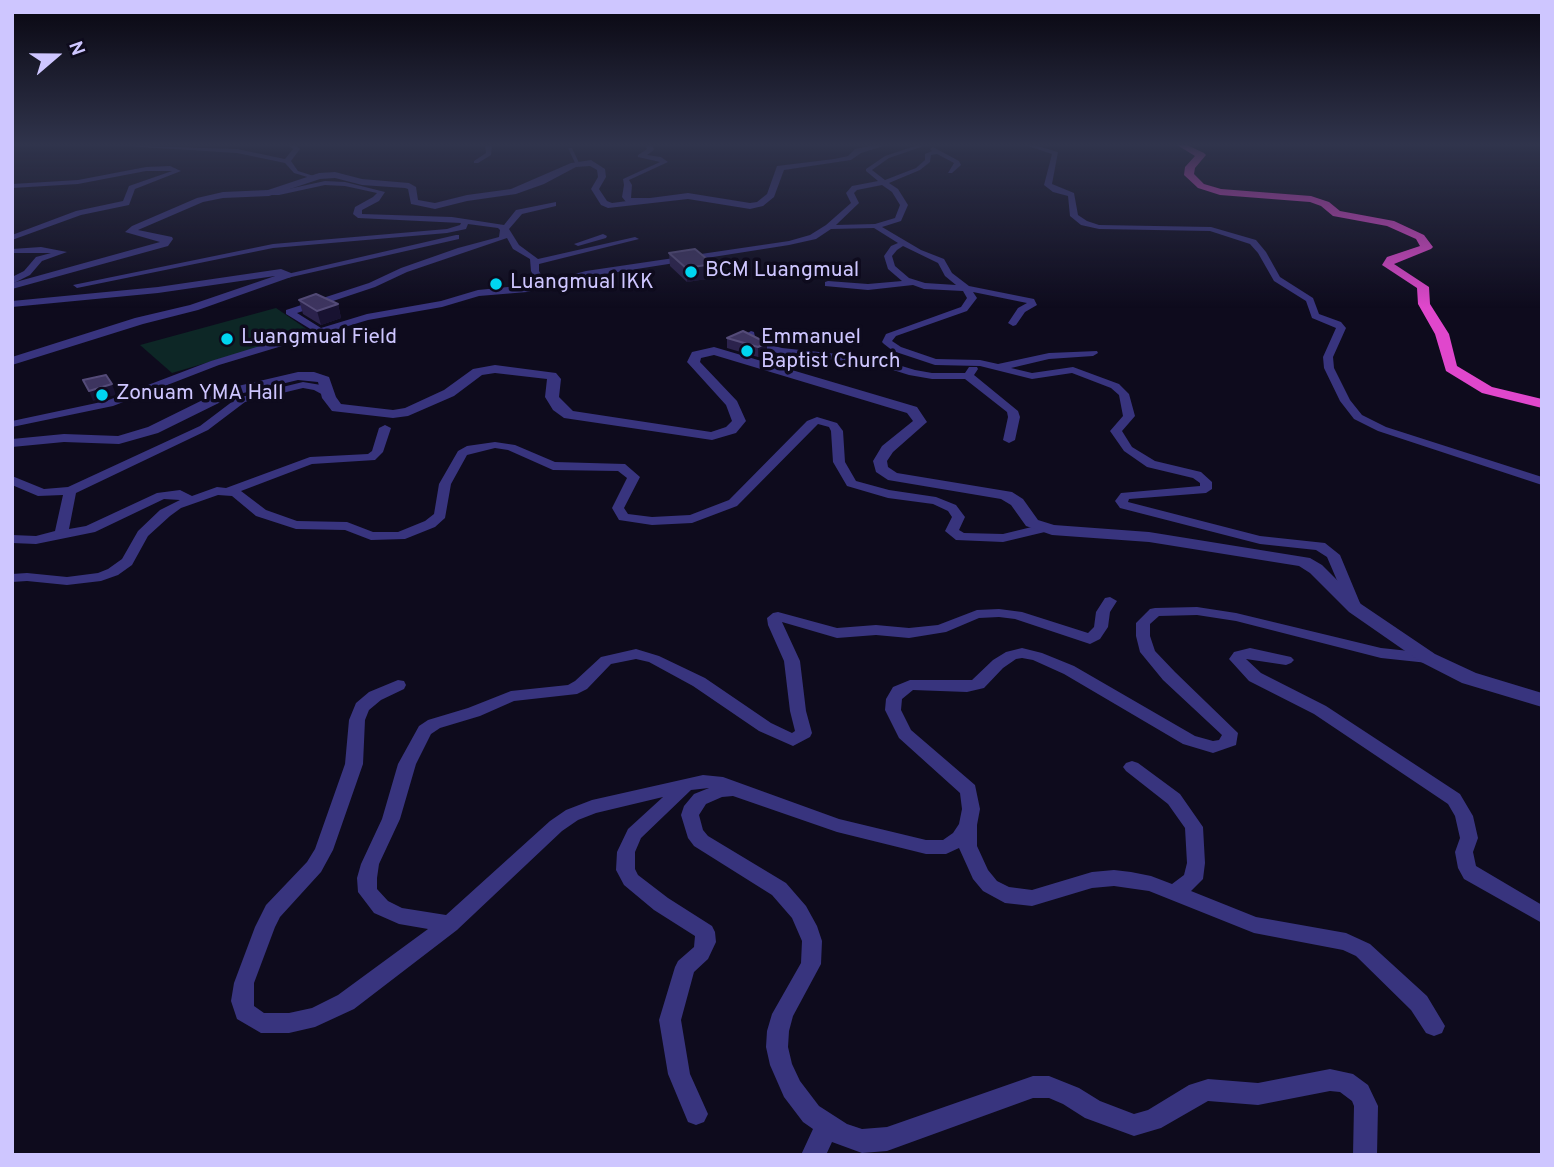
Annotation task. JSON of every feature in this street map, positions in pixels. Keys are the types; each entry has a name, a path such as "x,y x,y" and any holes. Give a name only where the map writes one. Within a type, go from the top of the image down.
{"highway":[{"path":"1312,199 1325,204 1337,214 1390,223 1420,237 1427,247 1396,257 1388,262 1388,265 1423,287 1424,304 1442,334 1451,368 1487,390 1542,404"}],"street":[{"path":"12,239 79,213 126,203 127,199"},
{"path":"12,286 164,244 168,239 130,232 202,199"},
{"path":"375,199 358,209 357,214 465,221 505,228 516,247 535,260 635,239"},
{"path":"414,199 414,202 435,206 461,199"},
{"path":"602,199 606,205 624,206 656,199"},
{"path":"705,199 738,206 756,205 764,199"},
{"path":"12,424 109,404 215,363 376,315 442,304 478,293 527,289 586,274 813,237 829,227 855,203 853,199"},
{"path":"829,227 876,226 898,219 904,210 902,199"},
{"path":"1072,199 1074,216 1084,223 1099,227 1211,229 1253,242 1262,252 1277,279 1310,300 1315,316 1338,324 1341,328 1328,357 1329,368 1345,401 1358,417 1382,429 1542,481"},
{"path":"320,331 289,312 372,285 404,270 461,250 503,238 502,232 522,210 553,204"},
{"path":"77,285 273,246 447,231 463,227 465,221"},
{"path":"12,362 139,321 207,303 287,275 434,244 471,232 480,223"},
{"path":"876,226 941,261 948,274 966,288 972,298 964,309 893,334 887,342 898,349 935,362 973,362 1040,377 1073,370 1121,390 1129,416 1116,431 1121,442 1144,461 1197,475 1206,482 1206,489 1201,490 1125,496 1121,501 1124,505 1246,537 1320,546 1333,555 1355,608"},
{"path":"535,260 603,236"},
{"path":"904,243 889,252 888,260 897,273 912,283"},
{"path":"12,251 40,249 63,252 39,259 27,273 12,281"},
{"path":"535,260 536,271 543,285"},
{"path":"12,304 158,290 261,273 281,272 287,275"},
{"path":"828,284 867,287 912,283 966,288 1031,301 1032,306 1021,310 1013,323"},
{"path":"751,334 750,338 757,343 781,351 875,361 932,376 968,376 1012,411 1014,417 1009,440"},
{"path":"12,480 42,493 70,491 204,428 242,400 303,385 317,387 327,394 337,408 393,414 408,411 449,393 478,372 495,369 546,374 554,379 552,397 558,407 569,415 712,436 736,426 739,416 693,362 696,355 714,351 912,410 920,422 883,455 880,466 885,473 904,481 1006,495 1017,502 1032,523 1044,528 1149,537 1304,562 1316,569 1355,608 1428,658 1493,687 1542,700"},
{"path":"968,376 969,371 976,368 999,368 1046,356 1093,353"},
{"path":"12,443 64,438 119,440 153,430 230,392 298,376 314,376 324,380 327,394"},
{"path":"231,490 261,513 296,525 347,526 380,538 400,536 416,532 440,515 444,484 462,453 503,445 554,466 621,467 630,471 634,477 618,508 624,517 632,520 674,522 704,516 733,503 811,423 817,421 834,425 837,431 839,462 851,483 881,492 943,503 957,513 959,517 952,531 961,537 1003,538 1035,533 1044,528"},
{"path":"12,578 27,576 67,580 101,577 113,572 133,555 152,523 177,505 204,494 231,490 310,461 371,457 376,452 385,428"},
{"path":"59,535 64,525 70,491"},
{"path":"12,539 36,540 90,528 161,496 180,494 190,500"},
{"path":"450,924 399,916 381,907 368,892 370,864 391,819 407,764 425,730 434,724 474,712 511,696 571,690 581,685 606,660 636,654 654,659 699,682 765,727 793,740 804,733 797,711 792,661 775,625 774,618 778,616 837,633 876,631 909,634 941,629 977,614 999,613 1017,615 1090,639 1096,636 1101,627 1103,612 1110,601"},
{"path":"1428,658 1381,653 1236,617 1197,611 1154,612 1143,623 1143,636 1148,652 1169,676 1230,733 1230,741 1213,747 1189,740 1069,670 1023,653 1011,655 978,684 967,687 910,685 899,691 894,699 893,710 905,734 969,790 971,809 968,846 979,874 990,886 1005,895 1032,898 1092,880 1114,878 1151,884 1254,925 1346,942 1363,950 1380,964 1419,1003 1434,1026"},
{"path":"1286,660 1250,653 1239,655 1237,659 1255,677 1320,710 1454,799 1464,817 1469,838 1464,852 1471,874 1542,915"},
{"path":"398,685 375,696 362,707 358,720 355,764 329,837 314,867 272,911 244,983 242,1000 245,1012 261,1023 289,1023 315,1017 346,1002 450,924 556,826 572,815 592,807 703,781 717,782 837,825 926,847 946,847 960,838 968,825"},
{"path":"1132,767 1174,799 1194,827 1196,863 1193,879 1175,893"},
{"path":"687,786 634,834 626,852 625,870 631,880 661,904 705,932 706,942 701,953 685,967 670,1020 679,1073 696,1114"},
{"path":"734,789 719,791 700,799 693,806 691,824 694,833 712,849 779,889 807,926 812,941 811,964 783,1014 777,1047 781,1065 792,1089 811,1114 827,1126 862,1141 887,1139 1033,1087 1049,1087 1115,1120 1134,1125 1153,1120 1197,1093 1208,1090 1258,1094 1330,1080 1345,1082 1360,1093 1366,1106 1365,1155"},
{"path":"813,1155 827,1126"}],"green space":[{"name":"Luangmual Field","path":"276,308 311,332 172,373 140,345"}],"building":[{"path":"695,249 713,264 686,268 669,253"},
{"path":"316,294 338,304 317,311 299,300"},
{"path":"743,331 767,343 758,347 727,338"},
{"path":"106,375 112,384 89,391 83,380"}],"place":[{"name":"BCM Luangmual","path":"691,272"},
{"name":"Luangmual IKK","path":"496,284"},
{"name":"Luangmual Field","path":"227,339"},
{"name":"Emmanuel Baptist Church","path":"747,351"},
{"name":"Zonuam YMA Hall","path":"102,395"}]}
